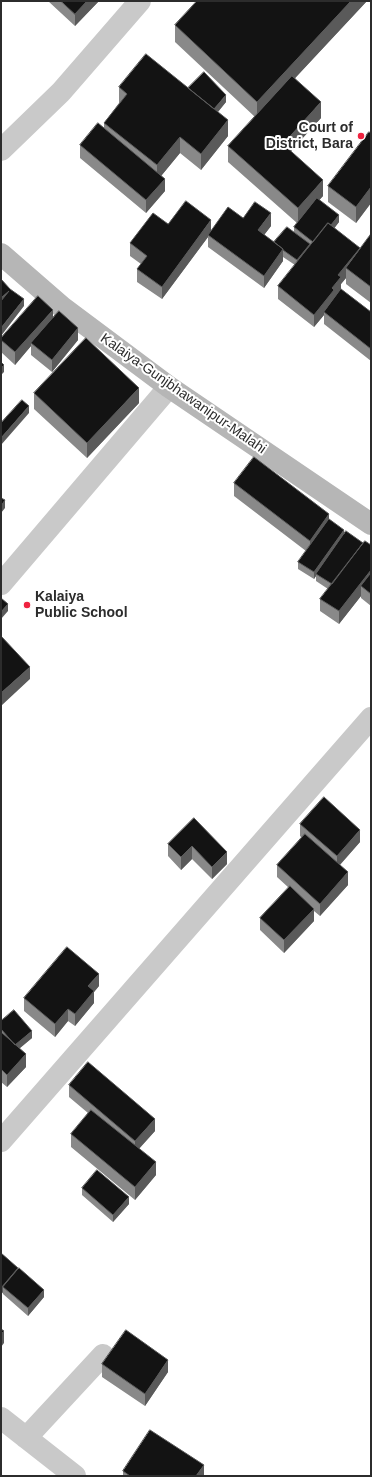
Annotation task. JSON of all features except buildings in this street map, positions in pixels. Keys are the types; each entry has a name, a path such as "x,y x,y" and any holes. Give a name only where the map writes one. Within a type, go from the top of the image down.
{"street":[{"path":"1,150 61,92 140,1"},
{"name":"Kalaiya-Gunjbhawanipur-Malahi","path":"1,254 62,307 169,387 371,524"},
{"path":"1,584 169,387"},
{"path":"1,1141 371,718"},
{"path":"26,1438 103,1355"},
{"path":"1,1418 75,1476"}],"place":[{"name":"Court of District, Bara","path":"361,136"},
{"name":"Kalaiya Public School","path":"27,605"}]}
